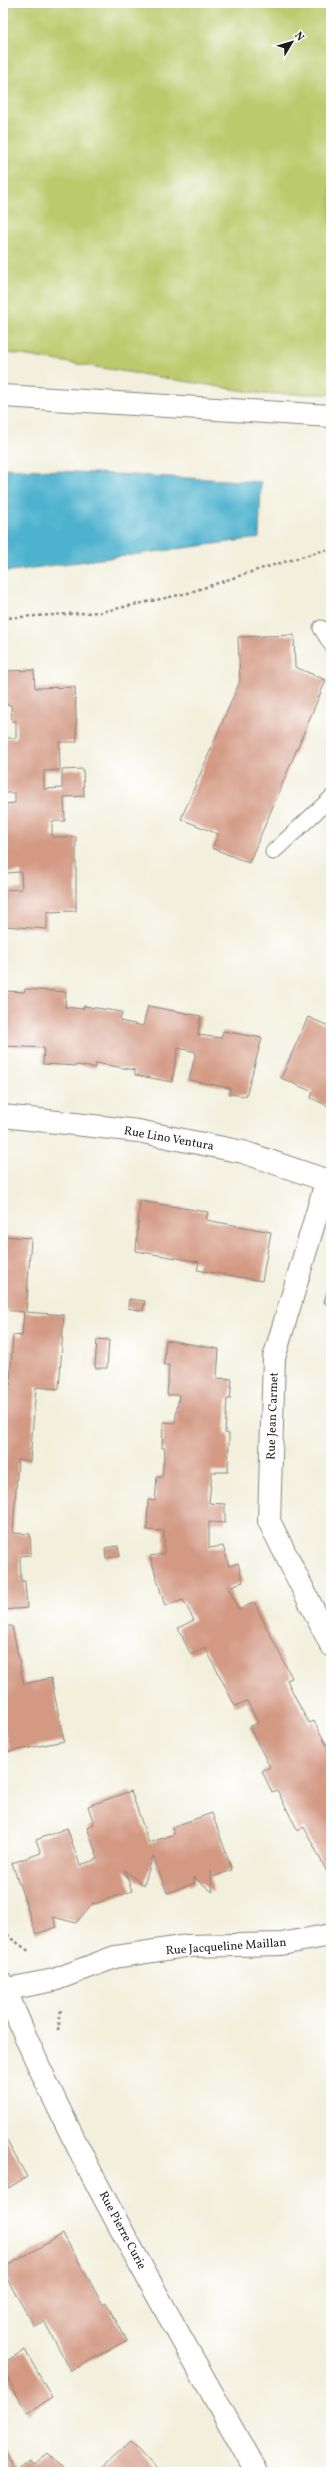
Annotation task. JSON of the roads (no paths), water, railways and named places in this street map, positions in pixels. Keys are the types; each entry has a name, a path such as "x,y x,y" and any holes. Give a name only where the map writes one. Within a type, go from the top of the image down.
{"street":[{"path":"3,396 331,416"},
{"name":"Rue Lino Ventura","path":"3,1116 138,1131 244,1152 329,1181"},
{"name":"Rue Jean Carmet","path":"329,1181 274,1358 269,1521 331,1645"},
{"name":"Rue Jacqueline Maillan","path":"4,1987 54,1980 115,1957 186,1946 281,1944 331,1934"},
{"name":"Rue Pierre Curie","path":"4,1987 62,2112 120,2226 256,2472"}],"lane":[{"path":"321,628 331,644"},
{"path":"273,852 331,798"}],"water":[{"path":"3,468 261,482 259,538 3,572"}]}
